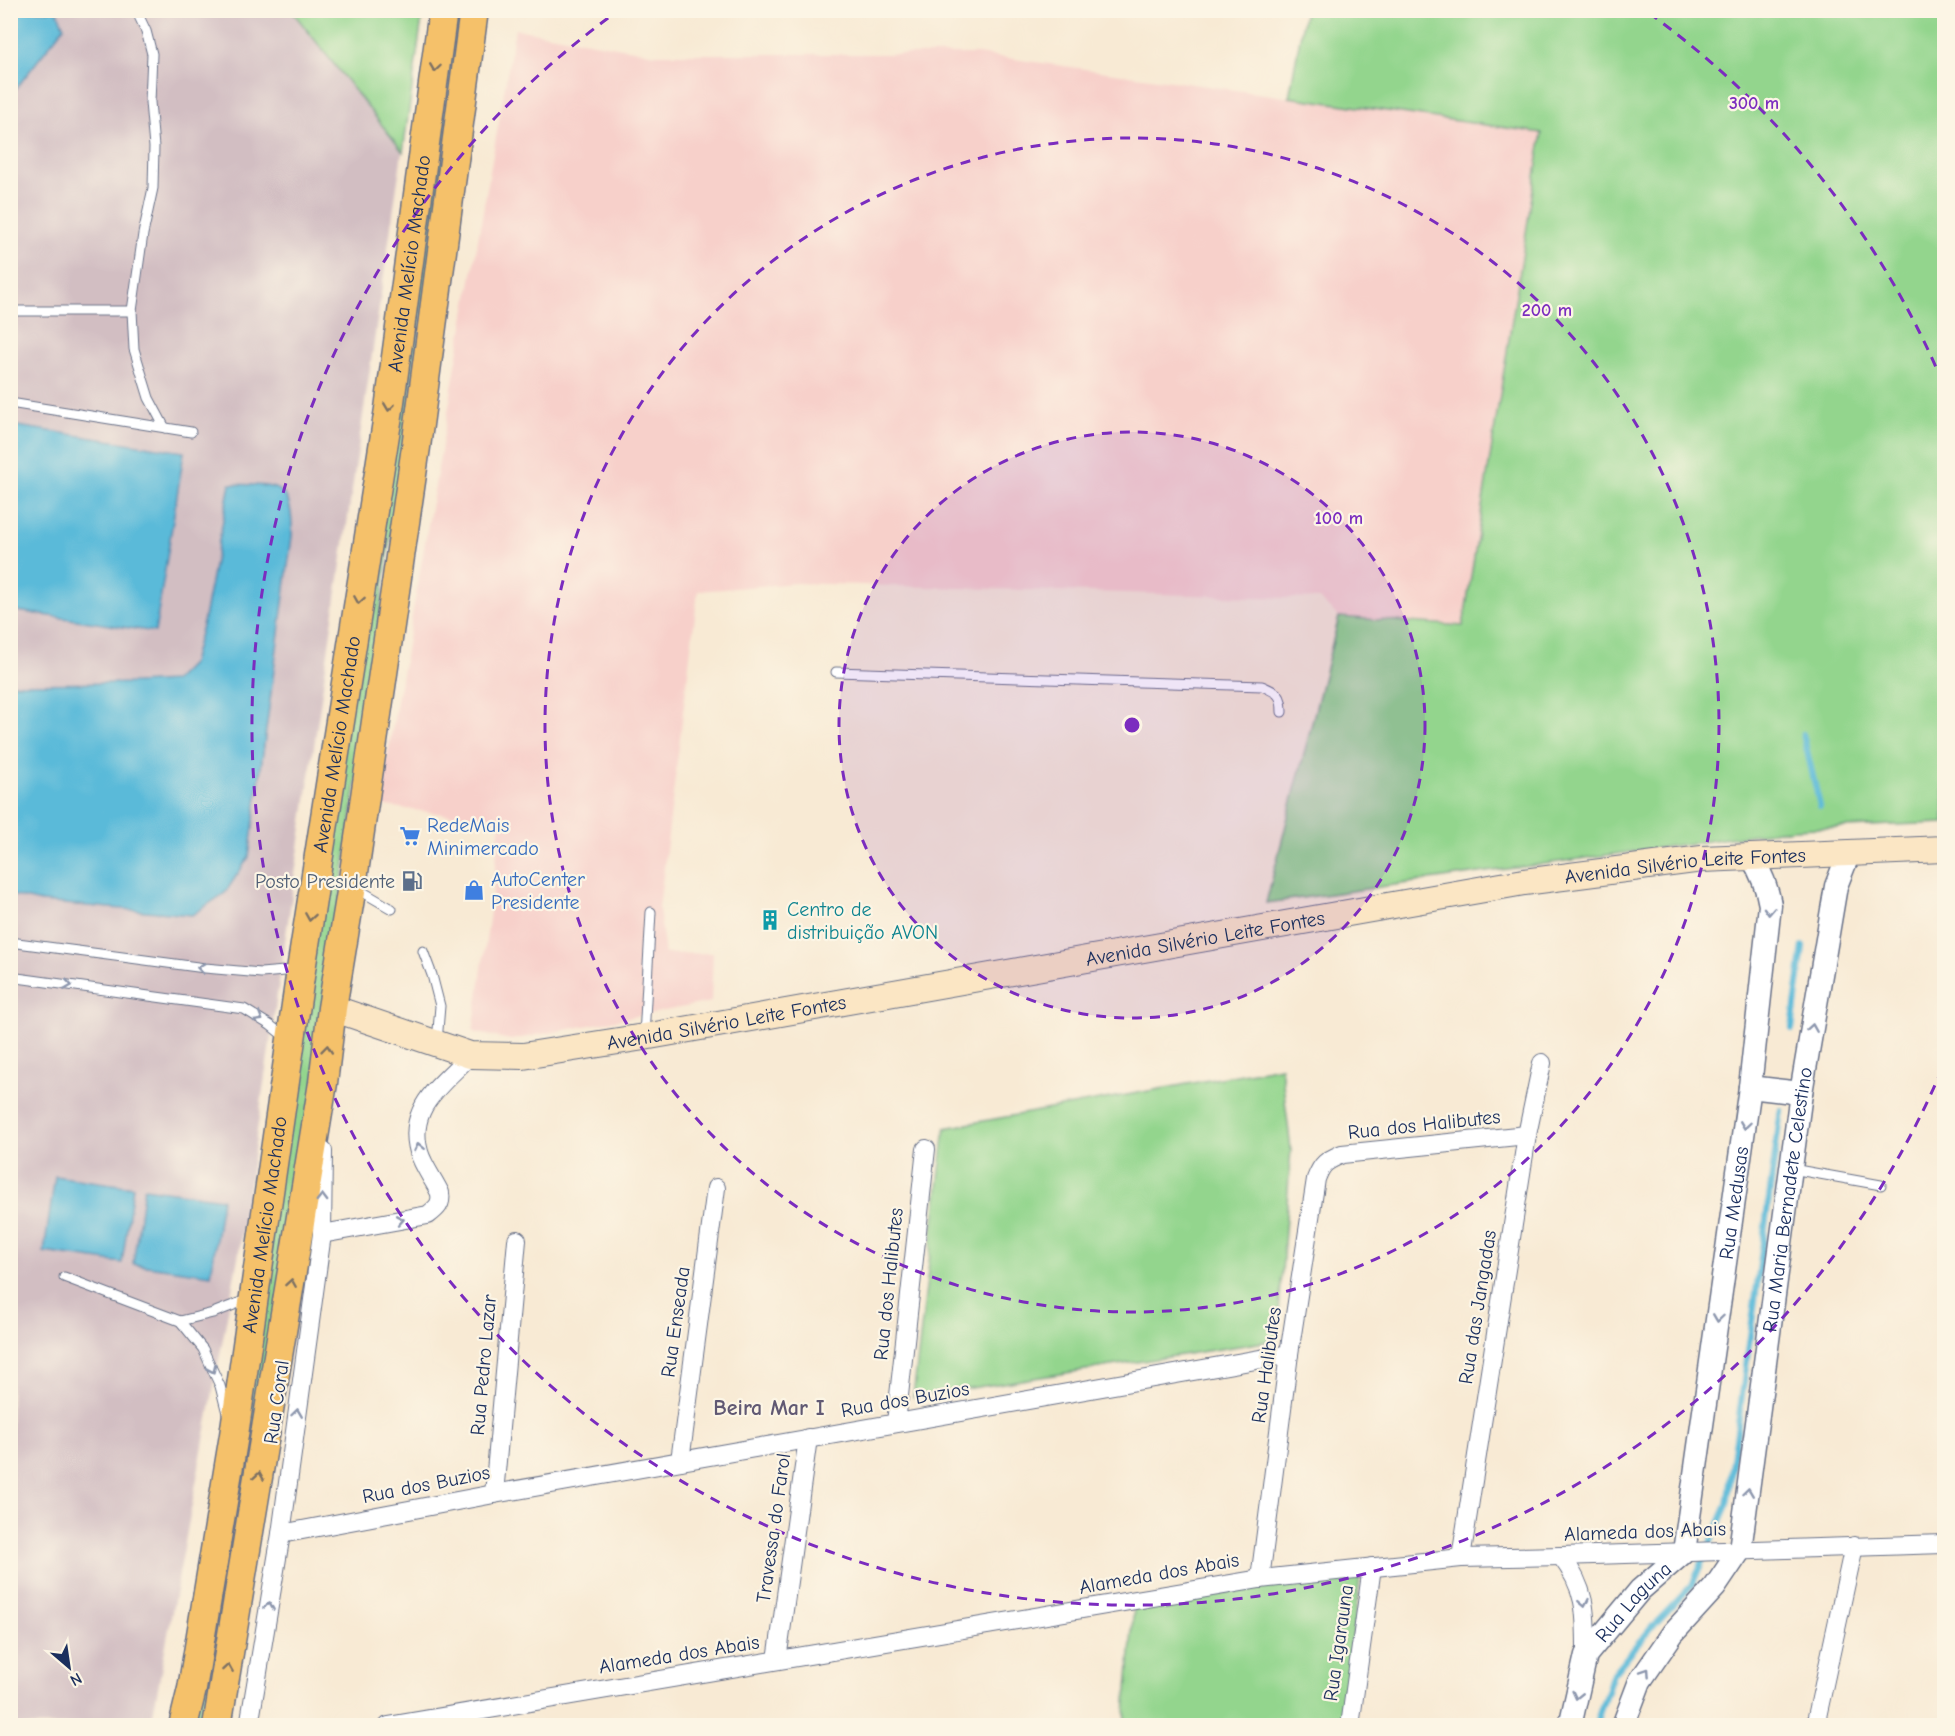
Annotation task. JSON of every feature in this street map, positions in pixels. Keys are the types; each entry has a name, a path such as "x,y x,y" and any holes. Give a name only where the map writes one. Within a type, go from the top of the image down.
{"main road":[{"name":"Avenida Melício Machado","path":"183,1725 192,1689 234,1435 302,970 389,409 443,10"},
{"name":"Avenida Melício Machado","path":"217,1725 323,1083 332,1008 352,886 417,435 474,10"},
{"name":"Avenida Silvério Leite Fontes","path":"332,1008 470,1055 523,1056 644,1037 1524,882 1702,859 1944,849"}],"street":[{"name":"Rua Maria Bernadete Celestino","path":"1737,1550 1801,1092 1836,886 1848,852"},
{"name":"Rua Medusas","path":"1689,1551 1750,1087 1770,905 1762,874 1751,856"},
{"path":"322,1234 428,1215 437,1208 441,1201 440,1193 419,1152 416,1122 425,1100 470,1055"},
{"name":"Rua das Jangadas","path":"1461,1558 1527,1135 1542,1064"},
{"name":"Rua Coral","path":"249,1725 281,1534 322,1234 323,1083"},
{"path":"1750,1087 1801,1092"},
{"name":"Rua dos Halibutes","path":"1327,1161 1342,1154 1527,1135"},
{"name":"Rua dos Halibutes","path":"896,1423 926,1149"},
{"name":"Rua Halibutes","path":"1260,1579 1289,1354 1316,1179 1327,1161"},
{"name":"Rua Enseada","path":"680,1461 716,1188"},
{"name":"Rua Pedro Lazar","path":"494,1494 517,1240"},
{"name":"Rua dos Buzios","path":"281,1534 494,1494 1289,1354"},
{"name":"Travessa do Farol","path":"777,1660 808,1438"},
{"name":"Alameda dos Abais","path":"388,1725 1260,1579 1461,1558 1944,1544"},
{"path":"1815,1725 1854,1546"},
{"path":"1623,1725 1640,1681 1673,1633 1715,1587 1737,1550"},
{"name":"Rua Laguna","path":"1586,1654 1640,1590 1689,1551"},
{"name":"Rua Laguna","path":"1562,1556 1574,1573 1583,1597 1586,1616 1586,1654 1570,1725"},
{"name":"Rua Igarauna","path":"1350,1725 1372,1567"}],"lane":[{"path":"136,10 147,32 152,54 150,102 154,147 153,178 132,311 134,349 149,398 165,428"},
{"path":"10,311 132,311"},
{"path":"10,403 191,432"},
{"path":"836,672 1262,686 1276,692 1282,701 1282,712"},
{"path":"352,886 392,909"},
{"path":"644,1037 651,912"},
{"path":"10,942 204,968 261,973 302,970"},
{"path":"423,951 440,1006 437,1044"},
{"path":"10,977 244,1009 292,1042"},
{"path":"1792,1169 1881,1185"},
{"path":"64,1277 180,1321 203,1349 219,1386 234,1435"},
{"path":"180,1321 213,1313 254,1298"}],"shaded area":[{"path":"11,11 423,11 239,1252 151,1725 11,1726"},
{"path":"515,29 656,54 978,54 1542,133 1463,626 1339,617 1319,599 796,583 698,591 659,908 665,954 713,953 711,1002 511,1040 473,1032 500,822 379,805"}],"green space":[{"path":"292,11 423,11 403,152"},
{"path":"449,11 464,11 307,1135 208,1725 193,1726"},
{"path":"1305,11 1944,11 1944,823 1793,829 1266,903 1339,617 1463,626 1542,133 1289,97"},
{"path":"1281,1067 1291,1149 1277,1340 913,1397 945,1128"},
{"path":"1361,1571 1341,1725 1124,1726 1134,1606"}],"water":[{"path":"11,10 57,11 64,27 11,95"},
{"path":"11,425 184,452 155,632 11,610"},
{"path":"230,484 260,485 279,490 285,496 292,518 292,536 249,857 225,893 192,915 41,902 11,895 11,684 174,681 192,663 204,618"},
{"path":"55,1176 133,1187 122,1263 44,1252"},
{"path":"144,1188 222,1199 211,1275 133,1264"}],"waterway":[{"path":"1803,734 1820,806"},
{"path":"1792,1029 1803,946"},
{"path":"1595,1726 1613,1674 1652,1627 1692,1585 1727,1505 1781,1110"}],"place":[{"name":"RedeMais Minimercado","path":"410,836"},
{"name":"Posto Presidente","path":"412,881"},
{"name":"AutoCenter Presidente","path":"474,890"},
{"name":"Centro de distribuição AVON","path":"770,920"}],"district":[{"name":"Beira Mar I","path":"769,1407"}]}
